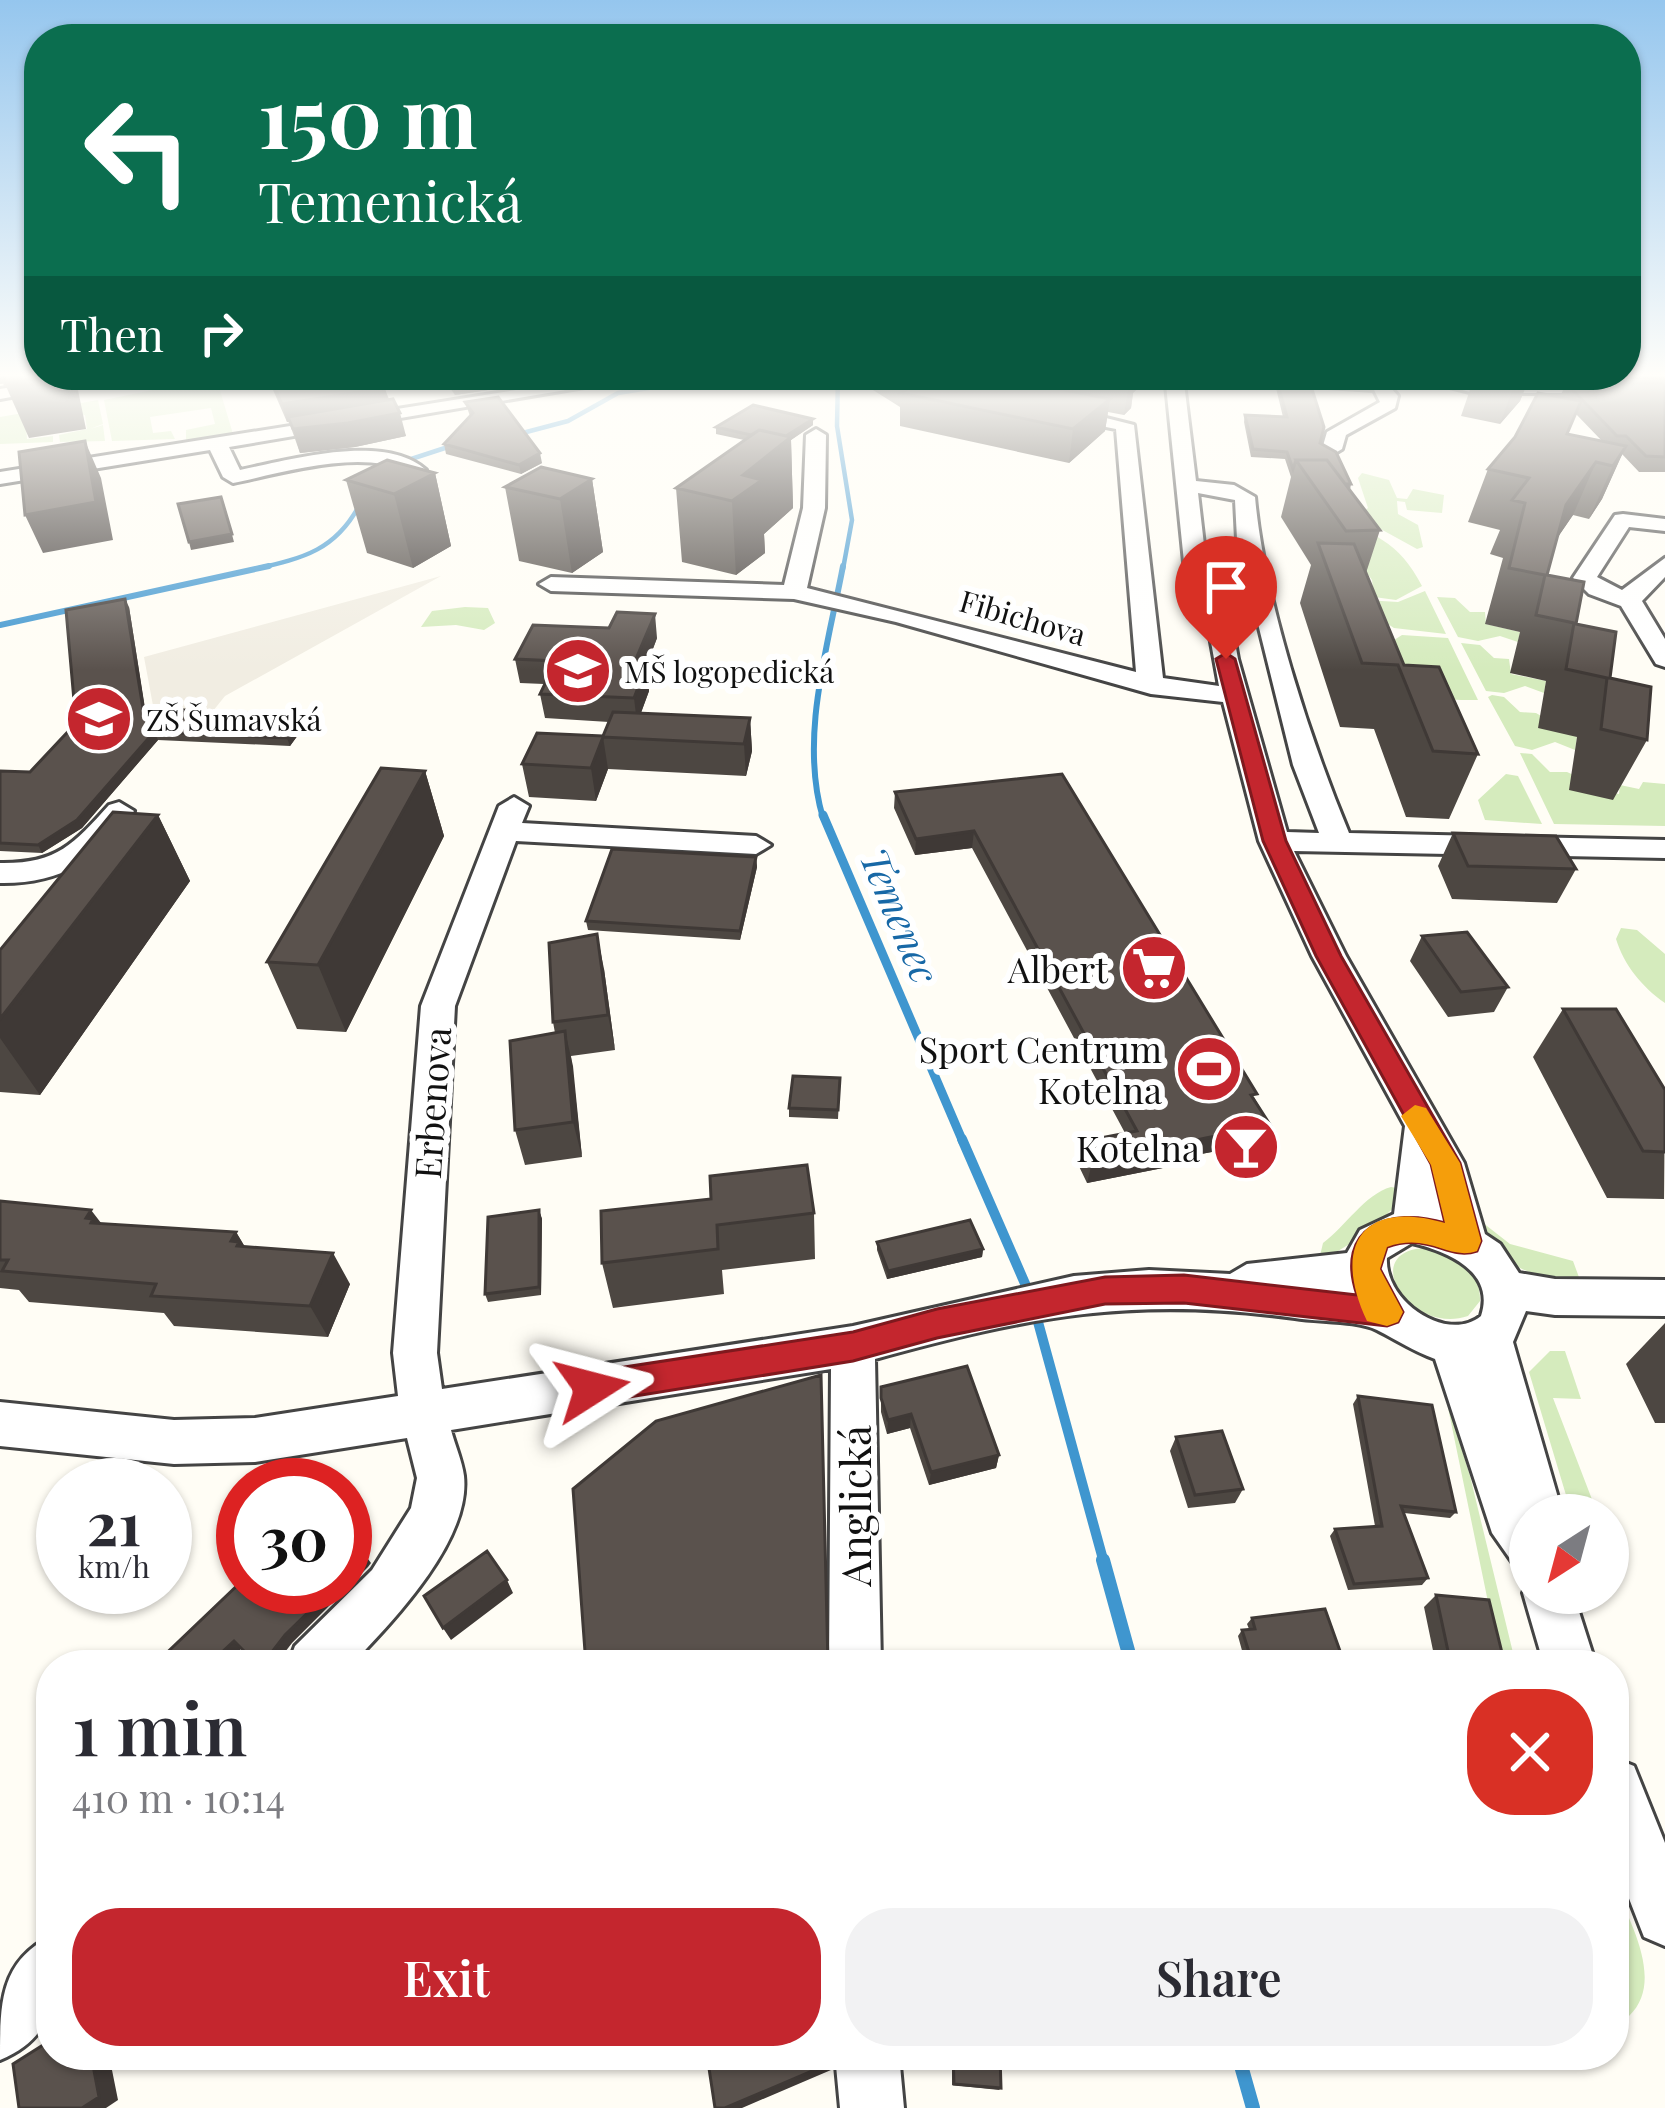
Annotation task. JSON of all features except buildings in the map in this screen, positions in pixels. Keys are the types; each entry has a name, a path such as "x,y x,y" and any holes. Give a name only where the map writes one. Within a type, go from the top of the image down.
{"street":[{"path":"386,531 414,473"},
{"path":"794,592 814,508 815,473"},
{"path":"1129,473 1138,601 1151,686"},
{"path":"1186,473 1195,562 1203,578 1205,627 1226,659 1274,841 1300,902 1445,1163 1466,1241"},
{"path":"1186,486 1227,489 1245,497 1248,539 1307,765 1338,842"},
{"path":"1665,525 1623,520 1585,578 1597,589 1630,601 1665,659"},
{"path":"1630,601 1633,592 1665,565"},
{"name":"Fibichova","path":"551,584 794,592 1151,686 1235,696"},
{"path":"0,873 26,874 67,864 82,855 119,811"},
{"name":"Erbenova","path":"329,1650 390,1588 433,1517 441,1478 423,1414 416,1353 437,1006 510,819 756,845"},
{"path":"1274,841 1665,849"},
{"path":"1412,1226 1423,1173 1418,1140 1422,1128"},
{"path":"1412,1226 1466,1241 1491,1263 1506,1288 1507,1316 1471,1340 1424,1336 1387,1312 1375,1298 1364,1269 1376,1238 1412,1226"},
{"path":"0,1424 174,1442 255,1440 853,1346 1105,1291 1184,1289 1364,1269"},
{"path":"1506,1288 1555,1297 1665,1298"},
{"path":"1184,1289 1387,1312"},
{"path":"1471,1340 1531,1494"},
{"path":"1471,1340 1509,1516"},
{"name":"Anglická","path":"853,1346 855,1650"},
{"path":"1554,1614 1565,1650"},
{"path":"1629,1824 1665,1916"},
{"path":"0,2029 36,1985"},
{"path":"868,2070 872,2108"}],"green space":[{"path":"1363,473 1389,480 1397,498 1407,499 1413,489 1444,495 1442,513 1407,510 1405,502 1397,501 1398,514 1418,525 1423,547 1417,549 1357,516 1368,508 1358,478"},
{"path":"1327,516 1394,548 1422,586 1396,600 1374,597 1372,580"},
{"path":"1425,591 1446,634 1394,628 1349,599 1398,602"},
{"path":"1437,597 1455,598 1470,612 1485,612 1486,624 1520,632 1518,642 1500,636 1478,641 1458,637"},
{"path":"488,608 495,623 484,630 456,625 421,627 432,611"},
{"path":"1402,635 1448,638 1478,700 1407,694 1376,680 1356,652 1375,652"},
{"path":"1461,643 1480,645 1494,658 1509,659 1511,674 1546,681 1544,693 1525,686 1504,693 1486,691"},
{"path":"1488,697 1577,737 1575,750 1555,742 1532,750 1515,746"},
{"path":"1520,753 1532,754 1550,772 1567,772 1614,793 1619,794 1620,785 1639,789 1643,782 1665,784 1665,826 1554,824"},
{"path":"1506,774 1518,776 1542,824 1485,820 1478,800"},
{"path":"1621,928 1637,930 1665,954 1665,1003 1641,983 1624,958 1616,939"},
{"path":"1391,1187 1408,1190 1368,1230 1319,1260 1323,1243 1372,1196"},
{"path":"1478,1219 1510,1244 1573,1261 1580,1280 1547,1277 1518,1267 1495,1248"},
{"path":"1430,1248 1458,1260 1472,1273 1480,1301 1468,1316 1446,1319 1426,1314 1398,1289 1393,1274 1396,1261 1408,1251"},
{"path":"1550,1351 1565,1351 1581,1399 1553,1398 1590,1494 1566,1494 1529,1372"},
{"path":"1446,1398 1512,1650 1498,1650"},
{"path":"1629,1920 1644,1969 1639,2002 1629,2016"}],"shaded area":[{"path":"441,576 225,696 209,716 154,711 144,657"}],"waterway":[{"name":"Temenec","path":"843,569 852,520 845,473"},
{"path":"255,569 317,550 340,532 360,504"},
{"path":"0,625 269,566"},
{"name":"Temenec","path":"823,818 816,787 815,724 843,566"},
{"name":"Temenec","path":"823,815 963,1142"},
{"name":"Temenec","path":"962,1139 1030,1295"},
{"name":"Temenec","path":"1035,1311 1104,1563"},
{"name":"Temenec","path":"1103,1560 1128,1650"},
{"name":"Temenec","path":"1242,2070 1253,2108"}],"slow traffic":[{"path":"1378,1311 1387,1312 1375,1298 1364,1269 1376,1238 1412,1226 1466,1241 1445,1163 1415,1116"}],"place":[{"name":"MŠ logopedická","path":"578,671"},
{"name":"ZŠ Šumavská","path":"99,719"},
{"name":"Albert","path":"1154,968"},
{"name":"Sport Centrum Kotelna","path":"1209,1069"},
{"name":"Kotelna","path":"1246,1147"}],"route":[{"path":"592,1388 853,1346 1044,1300 1105,1291 1184,1289 1387,1312 1375,1298 1364,1269 1376,1238 1412,1226 1466,1241 1445,1163 1300,902 1274,841 1226,659"}]}
